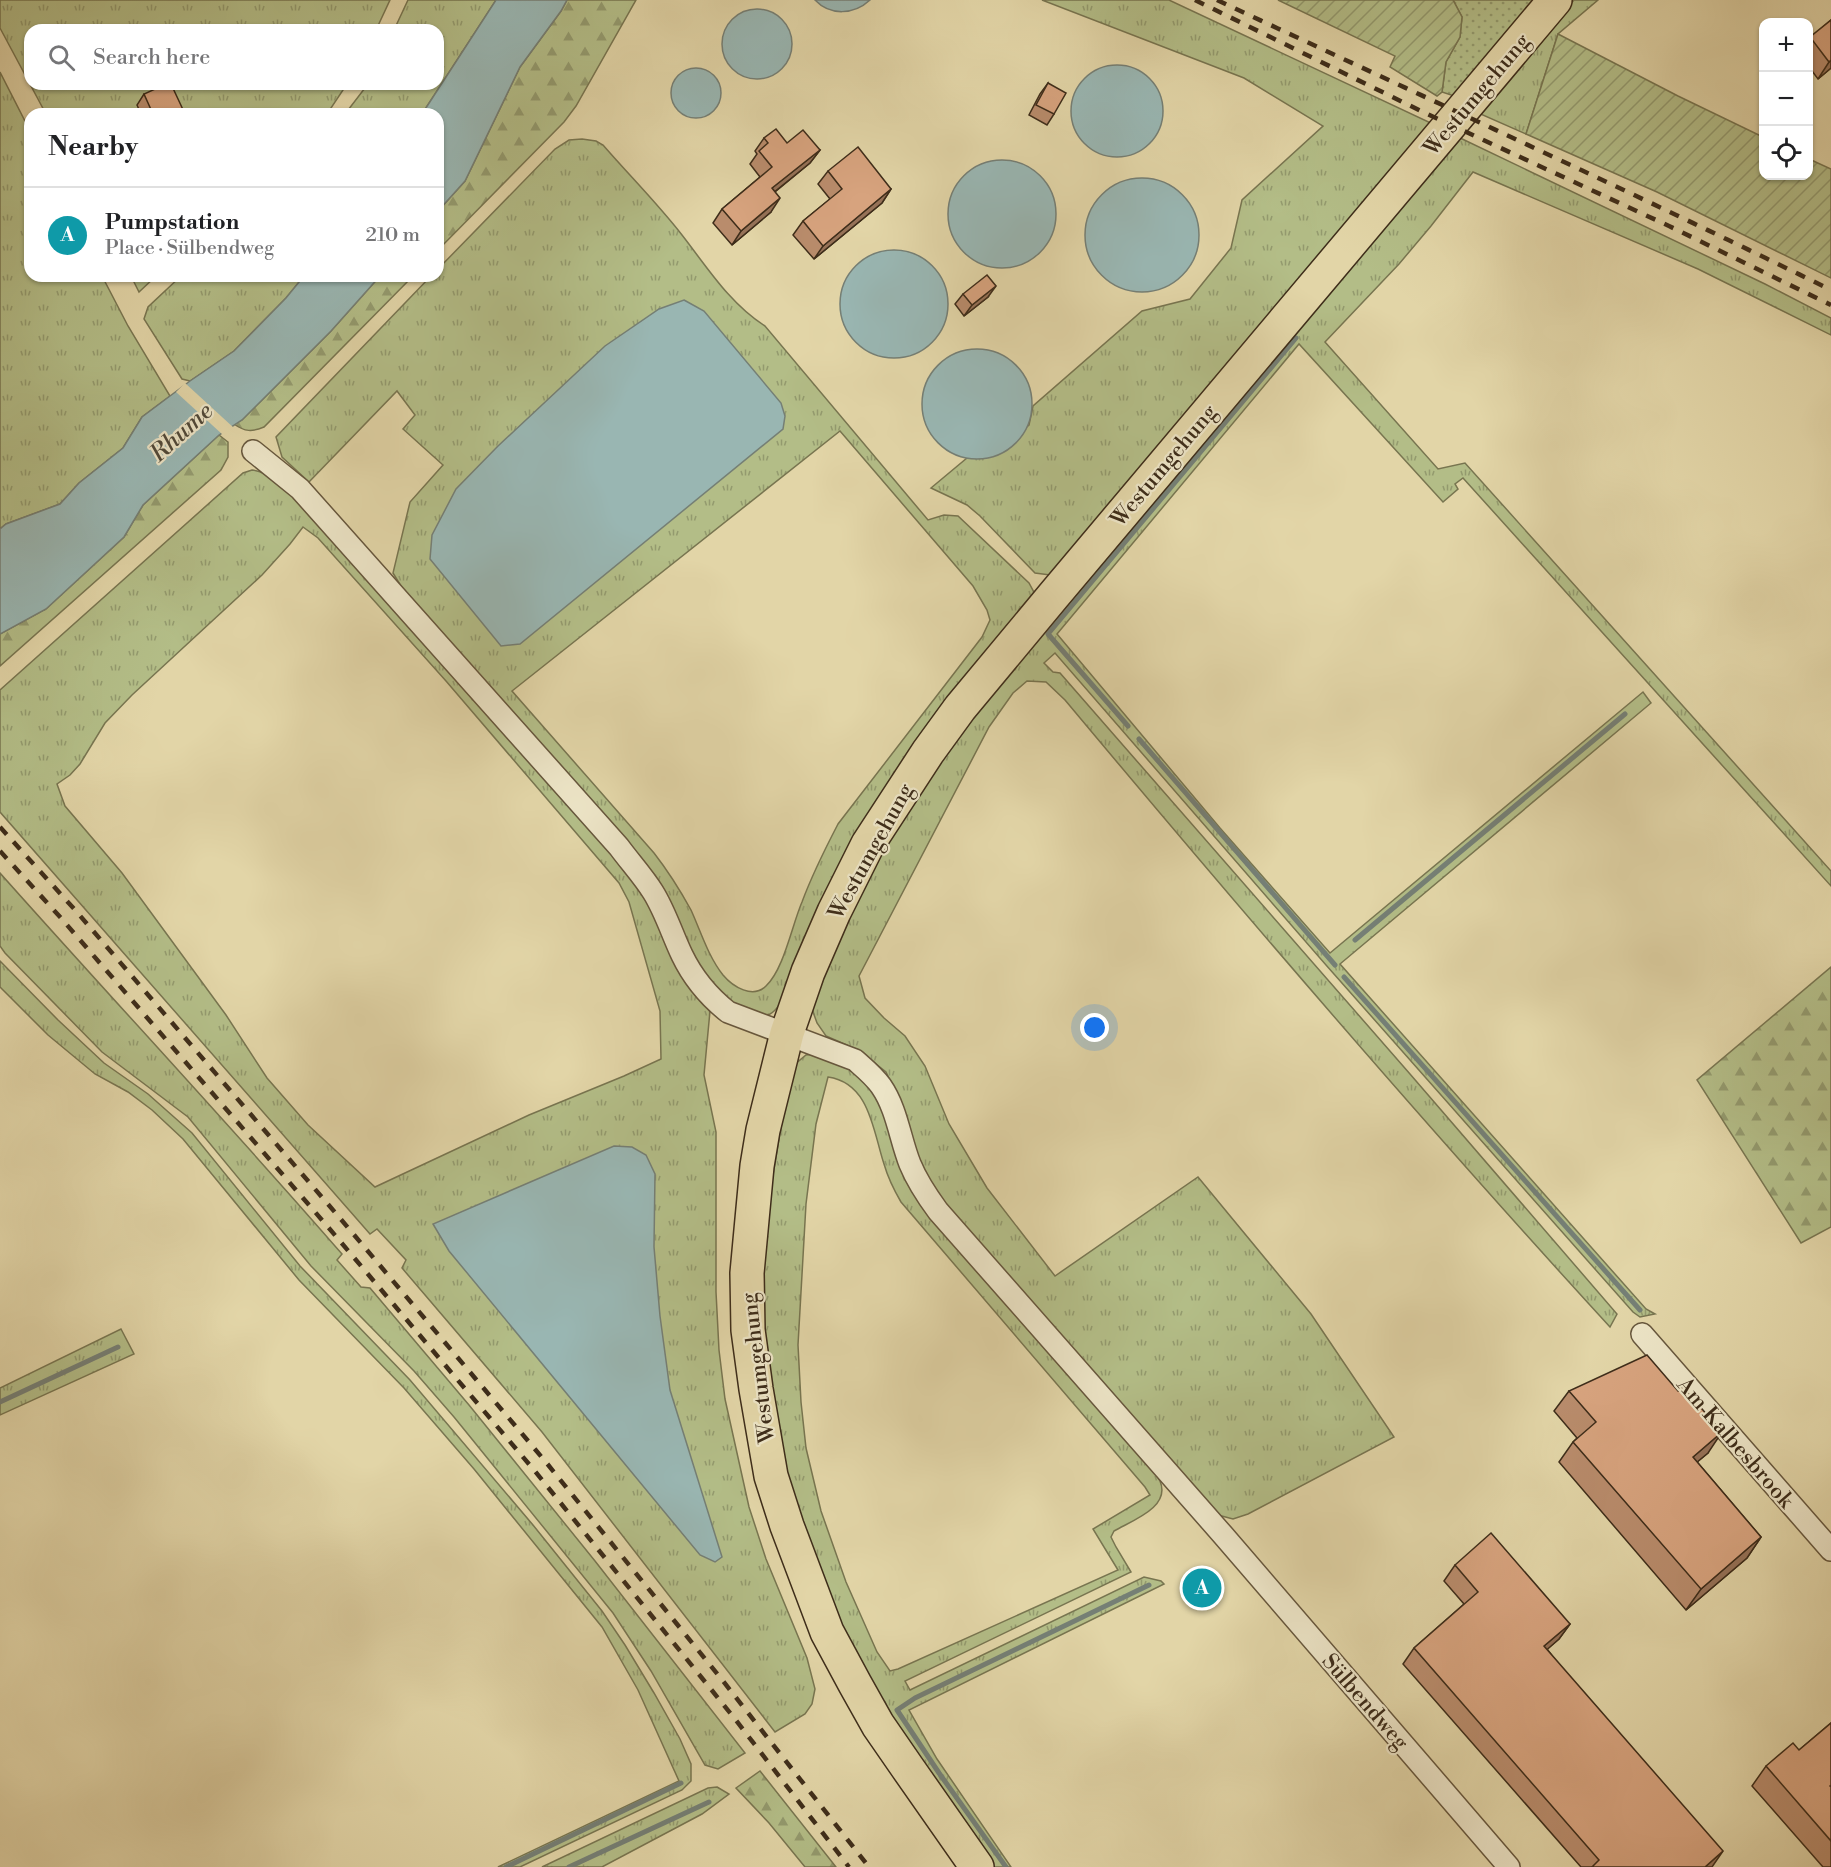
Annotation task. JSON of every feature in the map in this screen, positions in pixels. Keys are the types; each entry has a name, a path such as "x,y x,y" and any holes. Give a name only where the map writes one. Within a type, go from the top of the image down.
{"main road":[{"name":"Westumgehung","path":"977,1867 878,1725 827,1632 787,1526 771,1476 748,1330 747,1273 764,1130 787,1033 808,972 834,912 868,844 934,743 960,708 1555,0"}],"street":[{"name":"Sülbendweg","path":"253,452 300,489 619,847 653,892 671,926 681,954 711,999 728,1012 855,1060 875,1079 894,1113 904,1149 915,1176 938,1211 1223,1535 1509,1867"},
{"name":"Am Kalbesbrook","path":"1641,1334 1831,1550"}],"green space":[{"path":"0,0 390,0 379,24 24,24 24,73 0,28"},
{"path":"408,0 496,0 444,80 444,24 397,24"},
{"path":"567,0 636,0 576,106 564,122 444,244 444,204 465,181 520,67"},
{"path":"1042,0 1169,0 1435,125 1050,575 1035,573 967,505 931,488 967,458 986,458 1029,425 1033,406 1142,311 1190,299 1231,248 1242,200 1323,126 1244,78"},
{"path":"1278,0 1453,0 1462,17 1460,37 1446,62 1442,92 1437,96 1390,67 1395,56"},
{"path":"1453,0 1537,0 1454,96 1442,92 1446,62 1460,37 1462,17"},
{"path":"1574,0 1598,0 1558,34 1526,134 1476,112"},
{"path":"1558,34 1759,135 1759,180 1813,180 1813,161 1831,169 1831,278 1657,192 1526,134"},
{"path":"0,72 24,119 24,282 105,282 128,326 170,396 142,417 123,448 79,483 60,504 6,524 0,529"},
{"path":"33,90 343,90 331,108 43,108"},
{"path":"363,90 438,90 426,108 350,108"},
{"path":"1456,136 1831,318 1831,335 1698,269 1473,172 1399,264 1325,342 1438,469 1465,463 1831,871 1831,886 1463,478 1455,484 1458,489 1443,502 1299,344 1057,634 1220,828 1330,953 1643,692 1651,703 1340,964 1646,1309 1655,1314 1640,1317 1633,1312 1326,965 1055,653 1044,663 1053,672 1060,673 1617,1314 1610,1327 1334,1017 1065,700 1046,682 1027,681 1013,693 989,727 859,976 865,998 905,1036 925,1066 949,1124 987,1188 1055,1276 1198,1177 1311,1314 1394,1437 1248,1514 1233,1519 1218,1515 948,1207 934,1189 916,1154 886,1072 858,1050 826,1036 817,1023 812,1009 857,898 906,804 946,745"},
{"path":"569,140 596,141 603,145 673,223 730,296 765,326 928,520 944,515 958,516 1029,583 1036,596 783,1000 770,1014 749,1012 714,991 689,950 404,591 393,573 410,502 443,465 403,429 415,415 397,391 309,482 282,457 276,437 425,282 444,282 444,263 555,149","holes":["840,431 973,586 990,620 982,637 838,824 810,882 778,969 761,990 743,990 723,975 709,952 691,910 654,853 512,691"]},
{"path":"134,282 150,282 139,292"},
{"path":"175,282 299,282 234,351 190,381 182,379 144,319 148,307"},
{"path":"375,282 407,282 264,427 249,430 234,424 242,420 331,331"},
{"path":"219,435 228,442 228,457 221,470 0,666 0,634 46,609 124,537 143,505"},
{"path":"252,470 266,475 280,484 303,507 621,863 651,907 683,977 710,1011 704,1075 716,1132 716,1292 719,1350 725,1399 749,1507 766,1559 807,1658 815,1689 812,1704 805,1714 775,1732 542,1432 402,1268 406,1260 377,1229 370,1234 0,812 0,690 243,473","holes":["303,527 318,538 446,681 619,883 629,902 660,1011 661,1059 529,1115 375,1187 308,1125 267,1078 226,1015 122,873 65,806 57,784 80,764 105,723 132,695 262,575"]},
{"path":"0,873 342,1254 337,1260 361,1287 370,1288 469,1405 745,1753 718,1769 705,1765 651,1671 613,1613 454,1417 414,1371 311,1266 188,1117 102,1052 5,953 0,946"},
{"path":"0,961 104,1063 148,1094 192,1133 300,1266 410,1380 533,1525 602,1611 625,1645 680,1739 691,1764 691,1781 682,1790 520,1867 498,1867 679,1781 638,1690 602,1627 474,1469 404,1388 299,1280 183,1139 152,1110 128,1092 95,1074 48,1035 0,987"},
{"path":"1831,967 1831,1227 1801,1243 1697,1080"},
{"path":"814,1054 842,1065 853,1070 866,1082 880,1103 900,1166 1147,1461 1160,1481 1162,1490 1155,1505 1148,1512 1114,1531 1111,1537 1131,1572 905,1681 910,1690 1144,1577 1161,1581 1164,1584 909,1710 937,1759 1011,1867 990,1867 856,1661 783,1475 759,1301 768,1205 783,1115 794,1065 806,1055","holes":["828,1077 842,1081 853,1088 868,1110 887,1174 901,1202 1150,1495 1093,1529 1118,1570 890,1671 877,1652 846,1582 821,1511 806,1448 801,1402 798,1345 806,1204 816,1124"]},
{"path":"121,1329 134,1354 0,1415 0,1388"},
{"path":"760,1771 836,1867 805,1867 769,1823 736,1788"},
{"path":"717,1787 729,1794 702,1814 602,1867 542,1867 708,1788"}],"water":[{"path":"496,0 567,0 520,67 465,181 444,204 444,108 426,108 438,90 444,90 444,80"},
{"path":"815,0 870,0 857,9 842,12 828,9"},
{"path":"757,9 776,15 786,25 792,44 786,63 776,73 757,79 738,73 728,63 722,44 728,25 738,15"},
{"path":"1117,65 1134,69 1149,79 1159,94 1163,111 1159,128 1149,143 1134,153 1117,157 1100,153 1085,143 1075,128 1071,111 1075,94 1085,79 1100,69"},
{"path":"696,68 714,75 721,93 714,111 696,118 678,111 671,93 678,75"},
{"path":"1002,160 1023,164 1040,176 1052,193 1056,214 1052,235 1040,252 1023,264 1002,268 981,264 964,252 952,235 948,214 952,193 964,176 981,164"},
{"path":"1142,178 1164,182 1182,195 1195,213 1199,235 1195,257 1182,275 1164,288 1142,292 1120,288 1102,275 1089,257 1085,235 1089,213 1102,195 1120,182"},
{"path":"894,250 915,254 932,266 944,283 948,304 944,325 932,342 915,354 894,358 873,354 856,342 844,325 840,304 844,283 856,266 873,254"},
{"name":"Rhume","path":"299,282 375,282 331,331 242,420 219,435 143,505 124,537 46,609 0,634 0,529 6,524 60,504 79,483 123,448 142,417 234,351"},
{"path":"684,300 704,311 781,403 785,416 783,429 520,644 501,646 430,559 432,535 456,489 498,446 605,346 659,309"},
{"path":"977,349 998,353 1016,365 1028,383 1032,404 1028,425 1016,443 998,455 977,459 956,455 938,443 926,425 922,404 926,383 938,365 956,353"},
{"path":"614,1146 632,1147 646,1155 655,1174 654,1247 670,1390 722,1557 715,1562 700,1555 449,1251 433,1224"}],"pier":[{"path":"185,383 234,428 223,435 176,392"}],"building":[{"path":"1831,20 1831,60 1829,62 1813,41 1813,35"},
{"path":"1048,83 1066,93 1054,114 1036,105"},
{"path":"153,90 174,90 182,108 150,108 144,94"},
{"path":"776,129 787,143 803,130 820,150 772,188 780,198 741,231 722,209 772,167 759,151 768,143 764,138"},
{"path":"858,147 891,189 823,246 803,221 842,189 828,171"},
{"path":"987,275 996,286 972,305 963,294"},
{"path":"1647,1355 1678,1391 1683,1387 1722,1432 1693,1457 1761,1537 1701,1589 1573,1442 1596,1422 1569,1391"},
{"path":"1491,1533 1570,1624 1544,1646 1723,1851 1705,1867 1592,1867 1599,1860 1414,1648 1478,1592 1455,1565"},
{"path":"1212,1571 1219,1585 1200,1594 1193,1580"},
{"path":"1831,1723 1831,1841 1766,1766 1793,1743 1799,1750"}],"waterway":[{"path":"1128,726 1048,634 1296,338"},
{"path":"1355,940 1625,714"},
{"path":"1139,739 1335,965"},
{"path":"1344,977 1640,1310"},
{"path":"0,1402 118,1347"},
{"path":"1006,1867 897,1710 915,1698 1149,1585"},
{"path":"506,1867 681,1783"},
{"path":"569,1867 709,1802"}],"railway":[{"path":"1195,0 1423,112 1669,226 1831,305"},
{"path":"1217,0 1831,290"},
{"path":"0,827 76,911 545,1461 723,1681 869,1867"},
{"path":"0,851 61,918 328,1227 534,1470 735,1719 849,1867"}],"place":[{"name":"Pumpstation","path":"1202,1588"}]}
